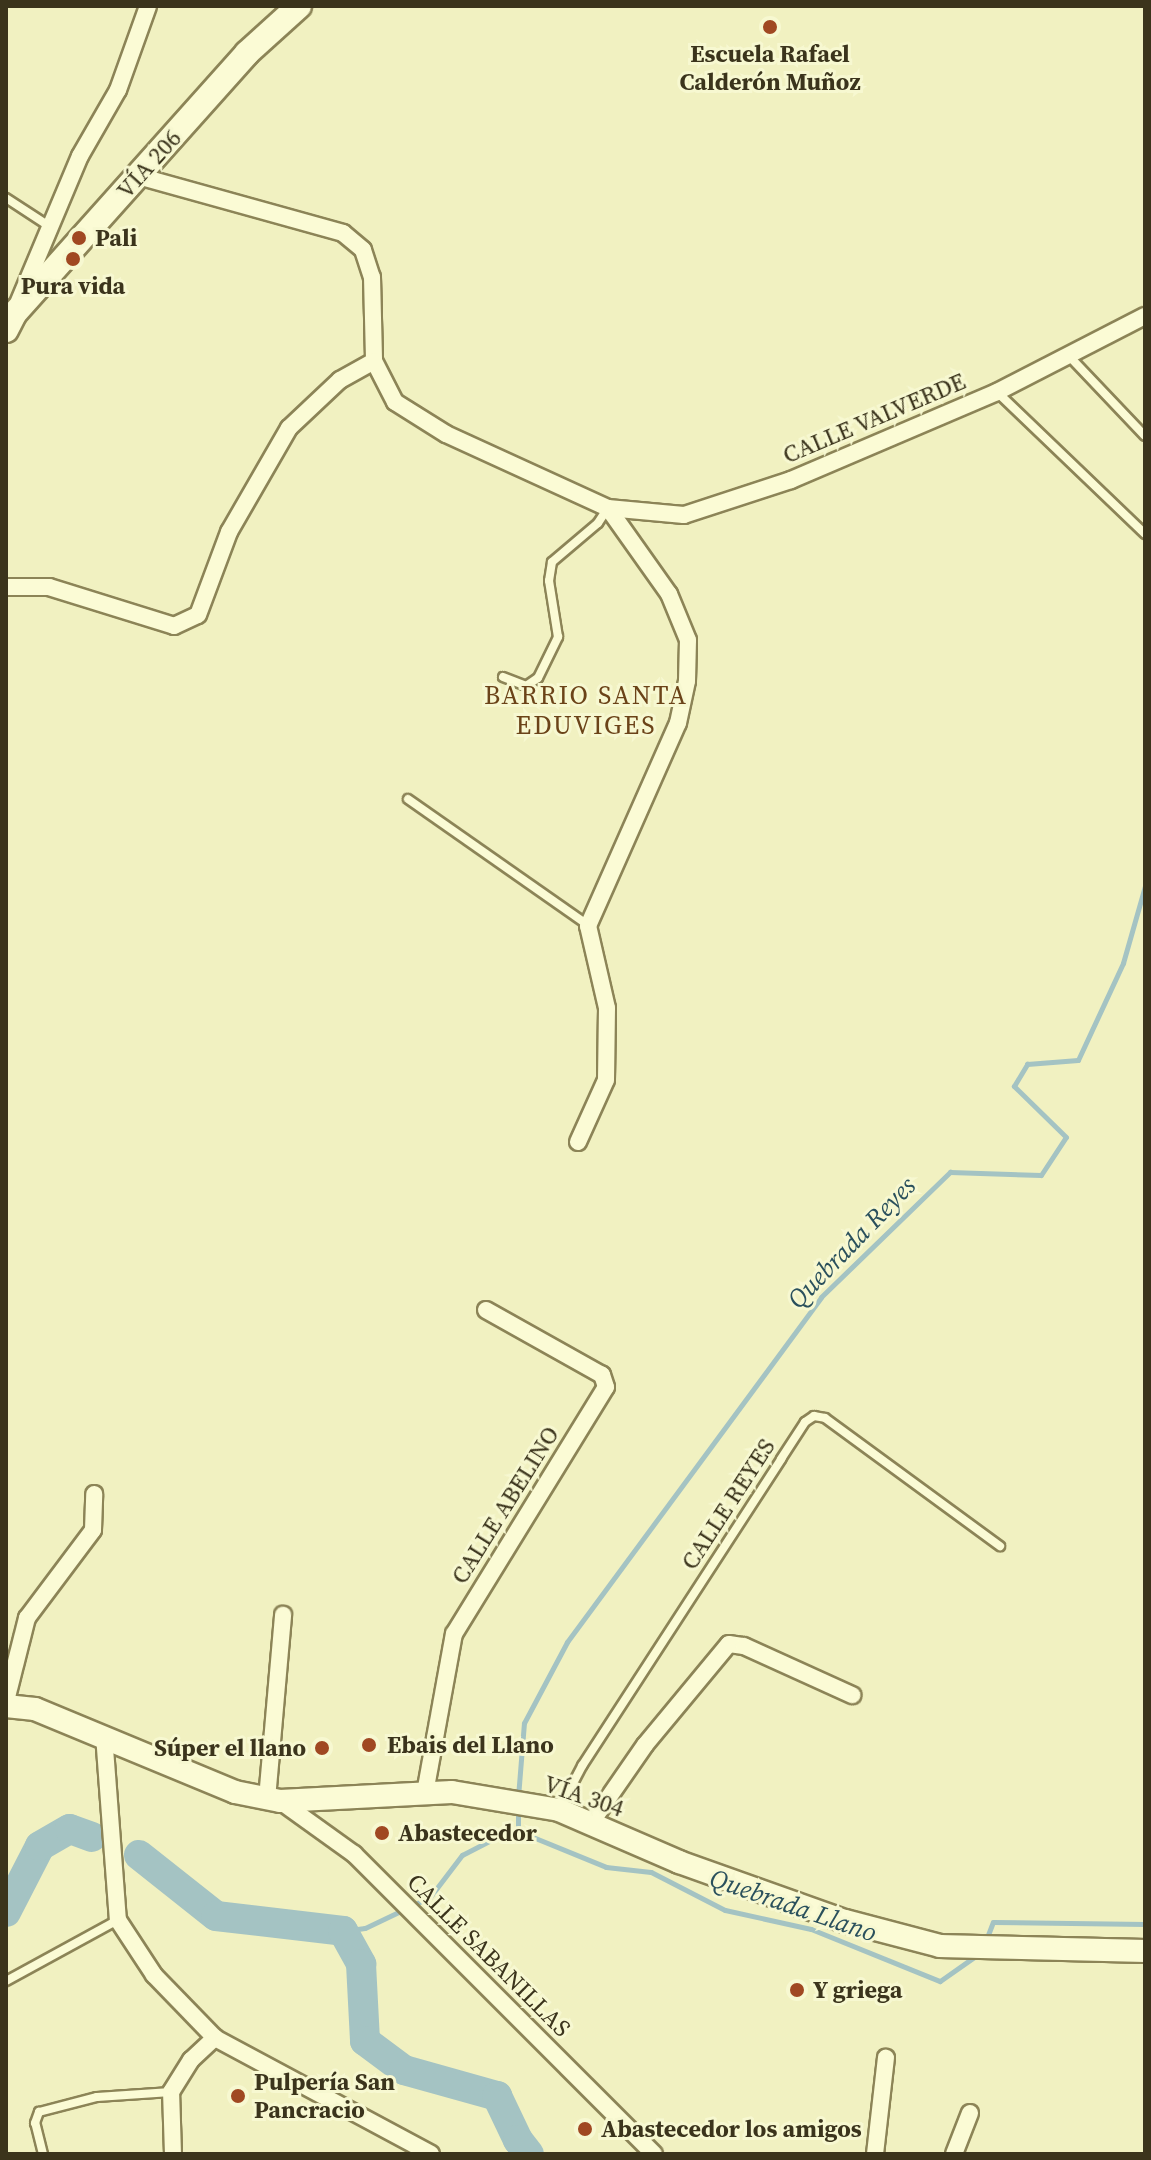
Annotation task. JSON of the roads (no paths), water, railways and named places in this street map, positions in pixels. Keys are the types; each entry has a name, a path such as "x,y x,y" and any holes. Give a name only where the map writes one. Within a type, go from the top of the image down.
{"main road":[{"name":"VÍA 206","path":"10,322 247,53 299,6"}],"street":[{"path":"10,322 80,156 118,90 148,6"},
{"name":"CALLE VALVERDE","path":"138,176 343,233 363,250 372,277 374,361 395,402 446,434 608,508 684,515 791,480 997,392 1145,316"},
{"path":"6,587 49,587 174,626 198,615 229,532 289,428 340,380 374,361"},
{"path":"578,1142 606,1080 607,1008 588,926 678,723 687,681 688,640 669,594 608,508"},
{"name":"CALLE ABELINO","path":"425,1793 454,1634 606,1387 602,1375 486,1310"},
{"path":"6,1704 27,1618 93,1530 94,1494"},
{"path":"273,1800 283,1615"},
{"path":"591,1823 645,1745 729,1644 744,1646 852,1695"},
{"name":"VÍA 304","path":"6,1704 35,1709 104,1735 149,1758 235,1792 273,1800 452,1792 509,1799 559,1810 679,1862 845,1921 940,1946 1145,1951"},
{"path":"104,1735 118,1920 154,1975 215,2038 431,2154"},
{"name":"CALLE SABANILLAS","path":"273,1800 354,1854 649,2152"},
{"path":"173,2154 171,2092 191,2060 215,2038"},
{"path":"875,2154 886,2058"},
{"path":"954,2154 970,2113"}],"lane":[{"path":"6,198 49,226"},
{"path":"1068,355 1145,436"},
{"path":"997,392 1145,534"},
{"path":"503,677 526,686 538,678 558,637 549,581 552,562 598,523 608,508"},
{"path":"408,799 588,926"},
{"name":"CALLE REYES","path":"559,1810 582,1766 694,1592 805,1422 814,1416 825,1418 1000,1546"},
{"path":"6,1981 118,1920"},
{"path":"43,2154 35,2116 97,2097 171,2092"}],"waterway":[{"name":"Quebrada Reyes","path":"518,1797 524,1723 567,1642 821,1297 950,1172 1041,1175 1066,1137 1014,1086 1027,1064 1078,1060 1123,963 1145,886"},
{"name":"Quebrada Reyes","path":"518,1811 518,1831"},
{"path":"6,1912 40,1846 70,1829 92,1837"},
{"name":"Quebrada Llano","path":"343,1931 365,1928 430,1897 462,1855 499,1836 518,1831 606,1867 651,1872 725,1910 811,1929 940,1981 977,1955"},
{"path":"139,1855 216,1916 343,1931 361,1964 365,2041 404,2070 497,2096 518,2140 529,2154"},
{"name":"Quebrada Llano","path":"986,1940 993,1922 1145,1924"}],"place":[{"name":"Escuela Rafael Calderón Muñoz","path":"770,27"},
{"name":"Pali","path":"79,238"},
{"name":"Pura vida","path":"73,259"},
{"name":"Ebais del Llano","path":"369,1745"},
{"name":"Súper el llano","path":"322,1748"},
{"name":"Abastecedor","path":"382,1833"},
{"name":"Y griega","path":"797,1990"},
{"name":"Pulpería San Pancracio","path":"238,2096"},
{"name":"Abastecedor los amigos","path":"585,2129"}],"district":[{"name":"BARRIO SANTA EDUVIGES","path":"586,711"}]}
